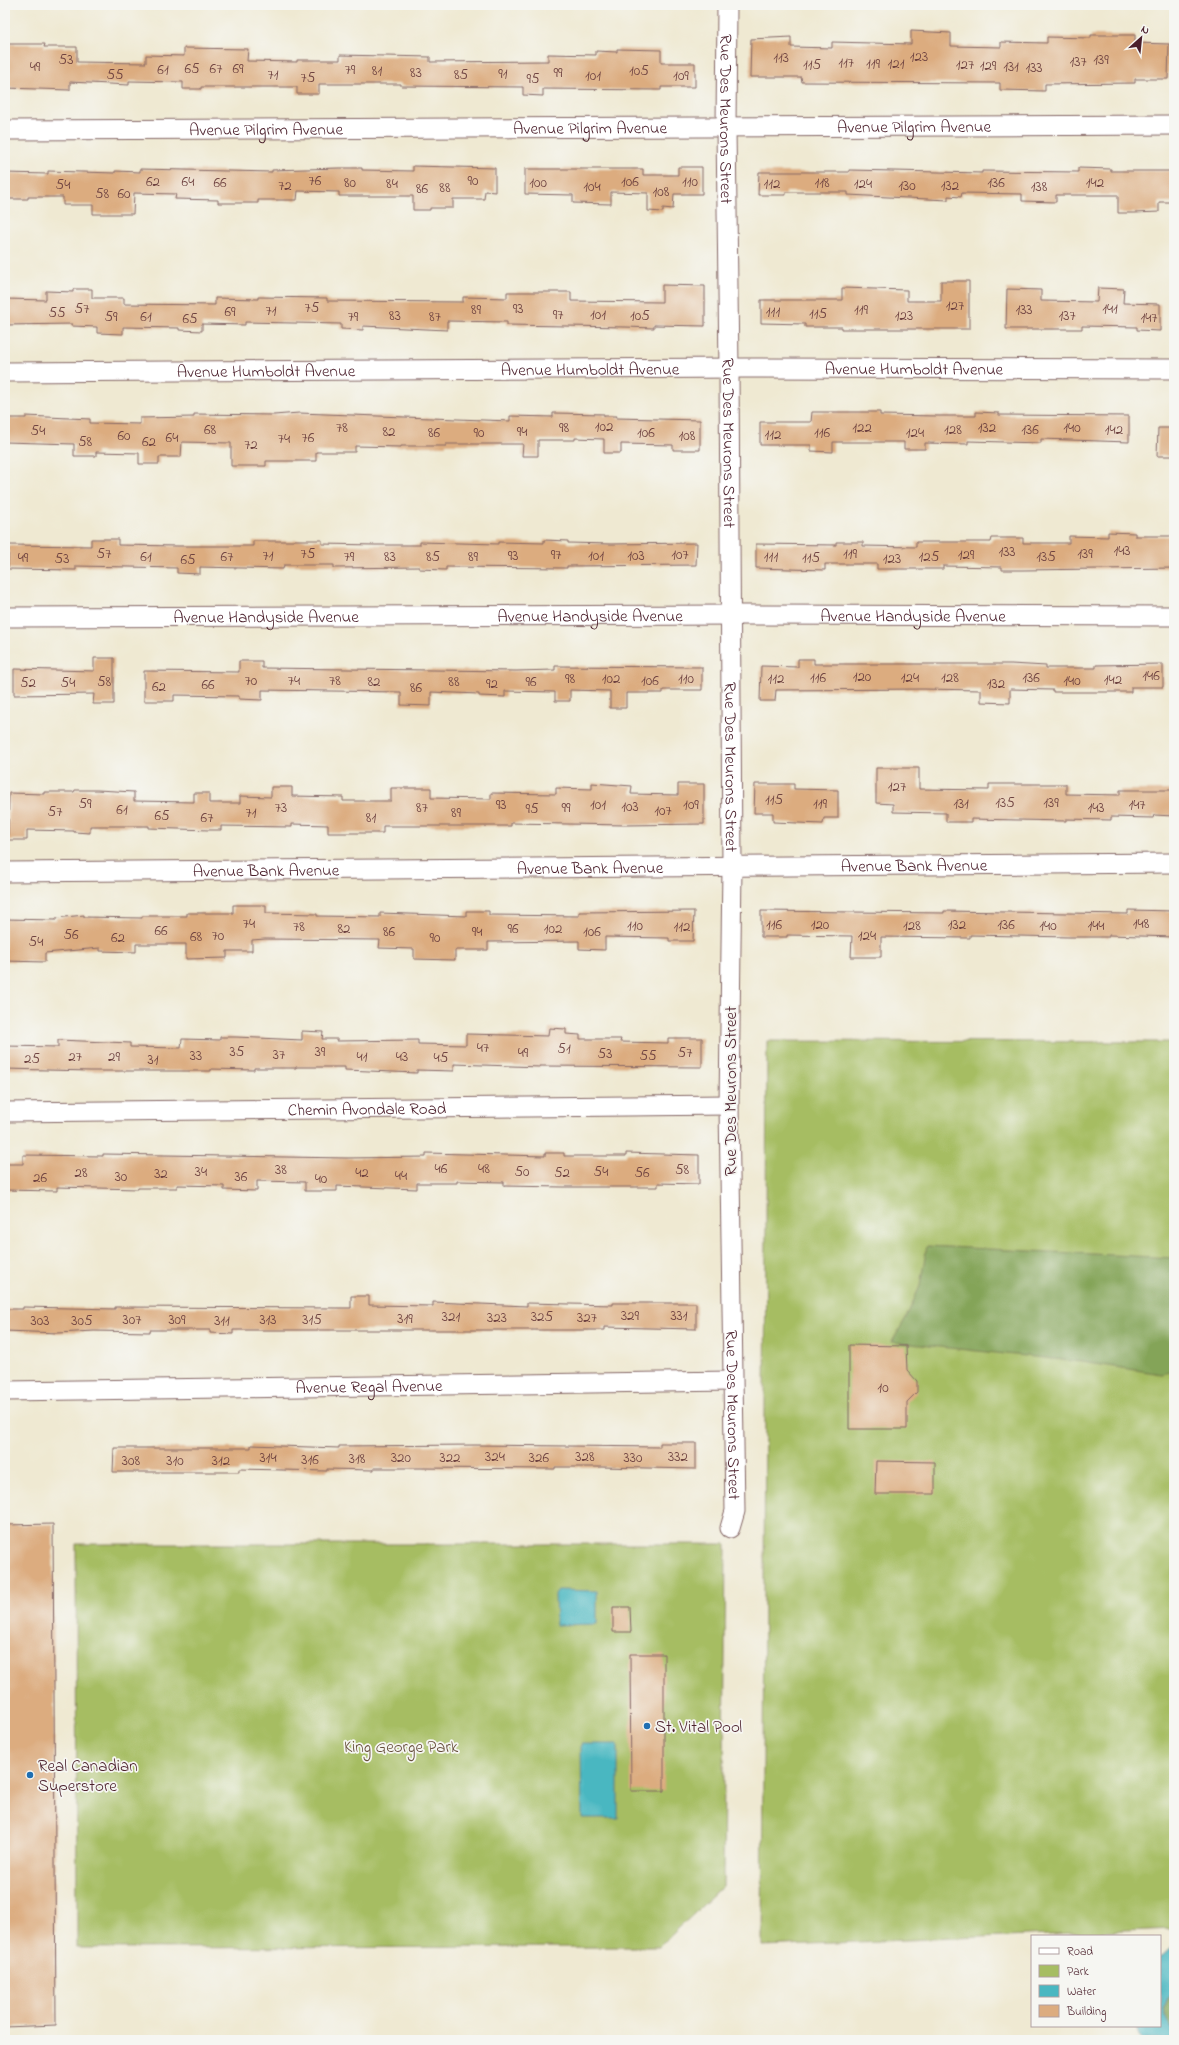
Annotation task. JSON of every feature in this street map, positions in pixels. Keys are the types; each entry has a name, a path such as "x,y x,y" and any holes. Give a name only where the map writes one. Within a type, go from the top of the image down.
{"street":[{"name":"Rue Des Meurons Street","path":"728,5 726,128 732,867 729,1105 735,1511 730,1528"},
{"name":"Avenue Pilgrim Avenue","path":"5,130 1174,125"},
{"name":"Avenue Humboldt Avenue","path":"5,372 1174,369"},
{"name":"Avenue Handyside Avenue","path":"5,617 729,615 1174,616"},
{"name":"Avenue Bank Avenue","path":"5,872 1174,863"},
{"name":"Chemin Avondale Road","path":"5,1112 729,1105"},
{"name":"Avenue Regal Avenue","path":"5,1390 732,1381"}],"green space":[{"path":"767,1041 1174,1042 1174,1929 762,1946"},
{"path":"927,1246 1174,1258 1174,1371 1162,1374 1082,1362 892,1342 906,1318 920,1286"},
{"name":"King George Park","path":"76,1544 726,1544 723,1886 659,1947 77,1948"},
{"path":"1174,1992 1174,2031 1165,2018 1163,2009 1168,1998"}],"water":[{"path":"558,1590 597,1591 597,1624 556,1625 555,1594"},
{"path":"581,1744 618,1744 618,1818 582,1818"},
{"path":"1174,1945 1174,1992 1168,1998 1163,2009 1173,2032 1174,2040 1141,2040 1135,2027 1161,2027 1161,1957"}],"building":[{"path":"911,31 951,33 951,46 1001,47 1001,42 1047,43 1047,37 1091,38 1091,35 1135,35 1135,43 1169,44 1168,79 1135,79 1135,83 1045,84 1045,91 1000,90 1000,83 802,82 801,77 750,77 751,39 791,37 791,47 832,48 832,42 911,44"},
{"path":"5,44 45,44 44,47 77,47 77,62 146,63 146,55 184,56 184,48 248,49 247,61 297,62 297,60 340,60 340,55 430,57 430,62 548,61 548,54 596,55 596,51 617,52 617,49 661,50 661,63 695,63 695,87 661,87 661,90 543,89 543,96 523,95 523,87 401,86 401,84 319,84 319,94 297,94 297,87 201,87 201,89 183,89 183,82 129,81 129,85 70,82 70,90 5,88"},
{"path":"413,166 495,168 495,192 485,191 484,199 453,199 453,208 430,208 430,210 413,210 413,196 339,196 339,192 298,191 297,200 258,200 258,203 218,203 218,200 175,199 176,194 134,193 133,214 93,214 93,205 63,205 63,197 28,197 28,199 5,199 5,173 48,174 48,171 115,173 115,171 140,172 140,169 272,172 272,170 339,168 413,171"},
{"path":"678,167 702,167 702,194 674,194 673,209 663,208 663,212 648,211 648,193 611,192 611,204 573,203 573,195 525,194 525,169 643,169 643,175 678,175"},
{"path":"1078,168 1111,169 1111,171 1174,171 1174,202 1159,202 1159,212 1118,213 1118,195 1056,195 1056,202 1022,201 1022,194 962,193 961,197 948,196 948,200 848,195 848,192 786,192 786,195 758,195 759,172 849,172 849,170 982,173 982,171 1078,172"},
{"path":"941,281 969,281 969,329 842,329 842,327 805,327 805,324 761,323 761,300 842,300 842,288 907,290 907,301 941,301"},
{"path":"662,285 705,286 705,326 654,325 654,328 507,325 507,322 447,321 447,330 363,326 363,330 341,329 341,324 245,322 245,325 202,324 202,331 179,330 179,328 123,327 123,334 97,333 97,327 72,326 72,324 5,325 5,299 46,300 46,291 73,292 73,289 92,289 92,298 124,298 124,304 215,305 215,298 258,299 258,297 327,298 327,301 463,302 463,297 507,298 507,292 571,292 571,301 662,302"},
{"path":"1098,288 1124,289 1123,303 1160,304 1160,331 1137,330 1137,327 1082,326 1082,329 1006,329 1007,289 1041,290 1041,301 1097,302"},
{"path":"812,412 880,412 880,415 938,416 976,416 976,412 999,413 999,415 1129,416 1129,442 1041,439 1041,443 968,441 968,444 925,443 925,449 904,449 904,442 833,442 833,452 811,451 811,445 760,445 760,422 811,422"},
{"path":"299,413 510,421 510,416 553,417 553,413 604,414 604,416 617,416 616,418 700,420 700,450 673,450 673,445 621,444 621,453 604,453 604,439 575,438 575,440 538,440 538,456 522,456 523,444 446,444 446,446 401,447 355,446 355,452 316,452 316,461 266,461 266,466 231,466 231,443 182,442 181,457 159,457 159,464 139,464 139,453 96,452 96,456 74,456 74,444 5,442 5,418 26,418 26,416 90,419 90,423 140,424 140,418 194,417 194,414 274,415"},
{"path":"1158,428 1174,428 1174,456 1157,456"},
{"path":"1108,532 1135,533 1135,536 1174,536 1174,568 1002,570 1002,567 943,566 943,569 877,569 877,564 825,564 825,570 756,568 756,544 836,545 836,542 863,542 863,546 916,547 916,542 991,542 992,538 1023,538 1023,543 1069,543 1069,536 1108,537"},
{"path":"91,539 118,539 118,545 177,546 253,546 253,541 294,540 322,540 322,544 375,545 420,545 420,542 498,544 498,542 544,543 544,540 568,541 568,543 611,544 697,543 696,565 567,566 567,568 446,567 446,570 419,569 419,567 334,568 334,565 284,565 283,569 200,567 200,574 177,573 177,568 76,566 76,570 8,569 9,545 91,546"},
{"path":"94,658 114,658 114,704 93,704 94,694 14,695 14,669 94,671"},
{"path":"798,659 814,659 814,664 1011,664 1046,666 1046,668 1096,668 1096,665 1163,664 1163,687 1131,687 1131,692 1053,692 1053,690 1010,689 1010,703 981,702 981,690 923,689 776,690 775,701 760,701 761,666 798,667"},
{"path":"239,661 262,661 262,668 516,671 555,670 555,666 702,667 702,690 663,690 663,693 626,693 626,708 610,708 610,691 570,690 570,701 555,701 555,692 505,691 505,697 479,696 479,694 431,692 431,706 401,705 401,692 262,690 262,700 239,699 239,696 174,695 174,701 144,701 144,671 239,672"},
{"path":"876,768 919,768 919,789 989,790 989,784 1066,784 1066,794 1120,795 1120,790 1174,790 1174,816 1154,815 1153,818 1111,817 1111,820 1066,819 1066,821 971,819 971,822 946,822 946,813 893,812 893,804 876,803"},
{"path":"592,783 632,786 631,794 678,795 678,784 704,784 704,824 626,825 511,823 511,826 383,826 383,833 328,833 328,825 292,824 292,827 221,826 221,830 149,828 149,826 90,826 90,833 74,831 27,830 27,840 8,840 9,793 44,794 44,792 97,790 134,792 134,801 194,802 194,793 209,793 209,803 240,803 240,796 271,797 271,787 292,787 292,796 343,797 343,801 391,801 391,788 431,788 431,798 491,799 491,793 556,794 556,788 592,789"},
{"path":"755,784 794,784 794,789 838,790 838,818 824,818 823,824 773,822 773,813 754,813"},
{"path":"233,905 266,905 266,913 317,914 317,916 380,917 380,913 466,916 466,911 489,911 489,915 579,916 579,912 694,911 693,941 669,941 669,938 605,937 605,950 579,949 579,941 488,942 488,950 455,950 455,960 414,959 414,949 379,948 380,940 265,939 252,940 252,951 227,951 227,958 186,959 186,944 136,944 136,952 100,951 100,948 45,953 45,962 5,961 5,919 56,920 56,918 84,915 84,917 142,918 142,916 187,916 187,913 233,913"},
{"path":"1128,910 1174,911 1174,937 1109,935 1109,937 1069,937 970,935 970,938 881,937 881,957 851,957 852,936 787,935 787,937 761,937 761,911 944,913 944,911 1128,914"},
{"path":"549,1028 566,1029 566,1034 580,1035 580,1039 621,1039 620,1042 668,1043 668,1038 702,1038 702,1067 540,1067 454,1064 454,1071 417,1070 417,1073 345,1070 345,1067 254,1068 254,1070 211,1069 211,1071 5,1069 5,1046 58,1047 58,1040 130,1043 130,1047 181,1048 182,1039 220,1040 220,1037 236,1037 302,1040 302,1031 323,1032 322,1039 337,1039 337,1041 418,1040 418,1044 466,1045 466,1034 548,1036"},
{"path":"426,1153 545,1156 545,1153 564,1153 564,1156 626,1156 626,1153 699,1155 699,1184 658,1183 658,1187 563,1187 504,1186 504,1182 457,1181 457,1183 417,1183 417,1189 337,1186 337,1191 305,1191 305,1182 257,1181 257,1191 224,1190 224,1186 177,1185 177,1188 138,1189 57,1187 57,1191 5,1190 5,1164 23,1164 23,1155 103,1156 103,1154 346,1158 426,1157"},
{"path":"351,1296 369,1296 369,1305 433,1306 433,1302 527,1306 527,1303 613,1305 613,1303 696,1303 696,1329 604,1327 604,1330 233,1330 233,1334 210,1333 210,1330 150,1330 150,1332 94,1331 58,1333 5,1331 5,1309 23,1309 23,1307 115,1309 115,1307 351,1308"},
{"path":"849,1345 906,1346 907,1370 917,1381 917,1392 907,1402 907,1429 849,1429"},
{"path":"660,1443 696,1443 696,1469 555,1467 555,1469 374,1468 374,1470 327,1469 327,1471 239,1469 239,1472 113,1472 114,1448 251,1448 251,1445 339,1448 339,1446 476,1445 660,1447"},
{"path":"876,1461 935,1462 935,1494 875,1494"},
{"name":"Real Canadian Superstore","path":"53,1524 56,2025 5,2027 5,1525"},
{"path":"613,1607 630,1607 631,1632 613,1632"},
{"name":"St. Vital Pool","path":"630,1654 664,1654 664,1791 631,1791"}],"place":[{"name":"St. Vital Pool","path":"647,1726"},
{"name":"Real Canadian Superstore","path":"30,1775"}]}
